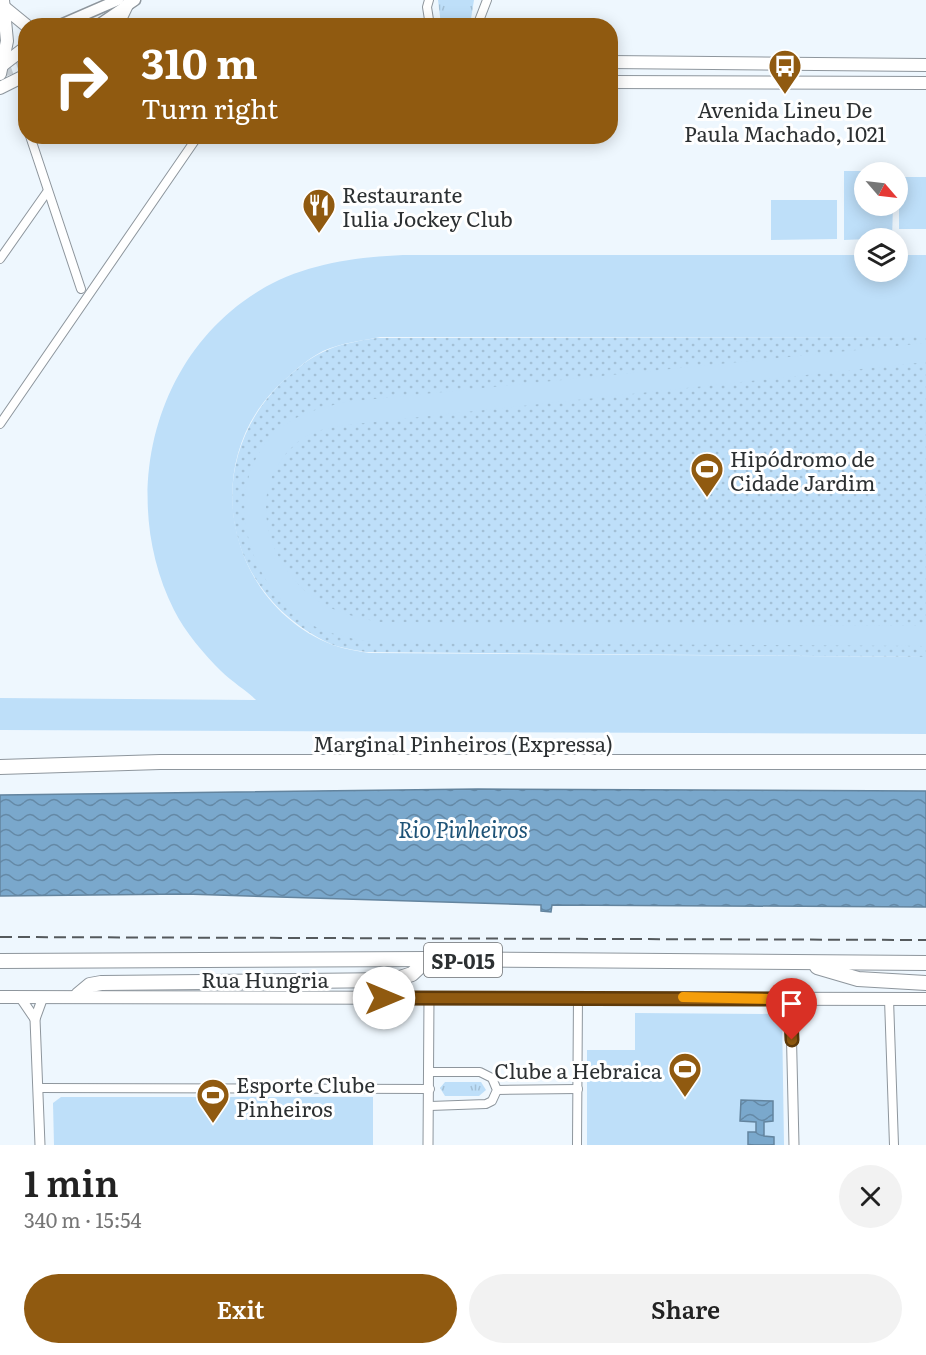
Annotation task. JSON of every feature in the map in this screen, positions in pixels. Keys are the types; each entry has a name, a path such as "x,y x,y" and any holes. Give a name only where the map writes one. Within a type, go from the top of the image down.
{"highway":[{"name":"Marginal Pinheiros (Expressa)","path":"0,767 160,762 926,762"},
{"name":"SP-015","path":"0,961 428,959 926,963"},
{"path":"78,996 90,985 101,983 393,981 412,974 428,959"},
{"path":"803,963 858,979 926,983"}],"main road":[{"path":"81,18 127,2"},
{"path":"107,18 127,2"},
{"path":"120,18 127,2"},
{"path":"4,4 19,18"},
{"path":"1,68 4,4"},
{"path":"1,68 18,54"},
{"path":"618,63 926,65"},
{"path":"0,88 18,79"},
{"path":"618,82 926,83"},
{"name":"Rua Hungria","path":"0,997 578,996 926,999"}],"street":[{"path":"419,0 428,3 429,18"},
{"path":"480,18 485,1"},
{"path":"32,144 81,289"},
{"path":"0,424 192,144"},
{"path":"0,259 47,192"},
{"path":"577,1145 578,996"},
{"path":"21,997 36,1019"},
{"path":"40,1145 36,1019 43,997"},
{"path":"428,1145 429,998"},
{"path":"785,999 791,1018 794,1145"},
{"path":"791,1018 802,999"},
{"path":"889,999 894,1145"},
{"path":"430,1072 480,1072 492,1078 498,1090"},
{"path":"38,1088 430,1089"},
{"path":"498,1090 578,1089"},
{"path":"430,1106 486,1104 492,1101 498,1090"}],"green space":[{"path":"438,0 474,0 471,18 440,18"},
{"path":"844,171 854,171 854,216 893,216 892,228 854,228 854,240 844,240"},
{"path":"908,177 926,177 926,229 899,228 899,216 908,216"},
{"path":"771,200 837,200 837,239 771,240"},
{"path":"403,255 854,255 854,282 908,282 908,255 926,255 926,337 380,337 330,348 310,359 276,388 252,420 237,456 232,493 236,531 249,567 269,599 297,626 333,645 369,653 926,657 926,734 0,730 0,698 256,700 221,671 189,634 174,610 157,564 148,517 149,469 159,422 177,379 203,339 237,306 279,280 294,274 324,265 371,257"},
{"path":"926,337 926,657 366,652 353,650 331,644 295,622 267,595 247,563 235,528 232,491 238,454 254,418 279,385 294,371 317,355 342,345 376,338"},
{"path":"926,343 926,362 328,428 304,437 281,460 270,481 266,504 268,527 275,550 287,571 303,589 323,604 350,615 379,622 926,626 926,646 376,643 337,635 314,626 289,608 269,585 255,557 246,528 245,498 251,469 266,444 289,422 302,415 345,402"},
{"name":"Clube a Hebraica","path":"635,1013 782,1014 784,1145 587,1145 587,1050 635,1050"},
{"path":"445,1082 481,1082 486,1090 479,1096 445,1096 440,1088"},
{"name":"Esporte Clube Pinheiros","path":"61,1097 373,1097 373,1145 54,1145 53,1103"}],"water":[{"name":"Rio Pinheiros","path":"478,789 926,791 926,907 552,905 551,912 541,911 541,905 185,894 0,896 0,795"},
{"path":"741,1100 773,1101 773,1121 764,1122 764,1136 774,1137 774,1145 748,1145 748,1132 756,1132 756,1122 740,1121"}],"tunnel":[{"path":"0,72 18,66"}],"railway":[{"path":"0,937 926,940"}],"slow traffic":[{"path":"683,997 772,999"}],"place":[{"name":"Avenida Lineu De Paula Machado, 1021","path":"785,95"},
{"name":"Restaurante Iulia Jockey Club","path":"319,234"},
{"name":"Hipódromo de Cidade Jardim","path":"707,498"},
{"name":"Clube a Hebraica","path":"685,1098"},
{"name":"Esporte Clube Pinheiros","path":"213,1124"}],"route":[{"path":"384,998 578,996 785,999 791,1018 792,1040"}]}
